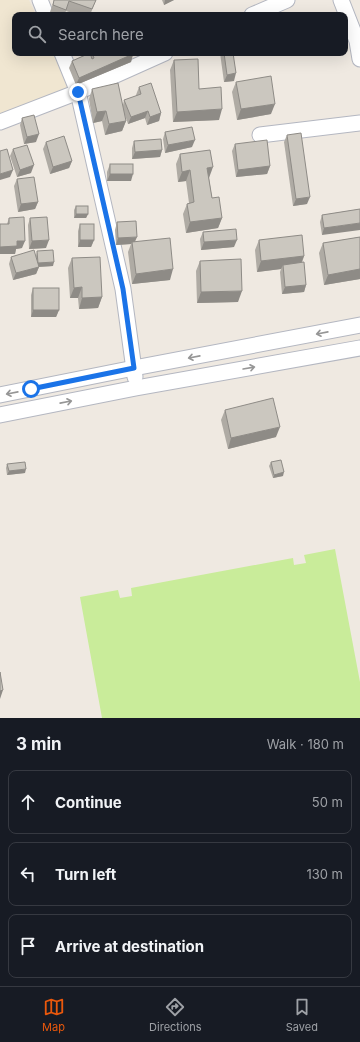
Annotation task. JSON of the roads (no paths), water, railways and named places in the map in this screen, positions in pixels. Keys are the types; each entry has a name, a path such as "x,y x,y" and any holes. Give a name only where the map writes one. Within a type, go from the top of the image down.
{"street":[{"path":"40,0 45,12"},
{"path":"259,12 287,0"},
{"path":"342,0 346,12"},
{"path":"348,16 357,41 360,59"},
{"path":"63,56 78,92 123,289 136,388"},
{"path":"0,122 78,92 158,56"},
{"path":"260,135 360,123"},
{"path":"0,395 360,325"},
{"path":"0,415 136,388 360,348"}]}
